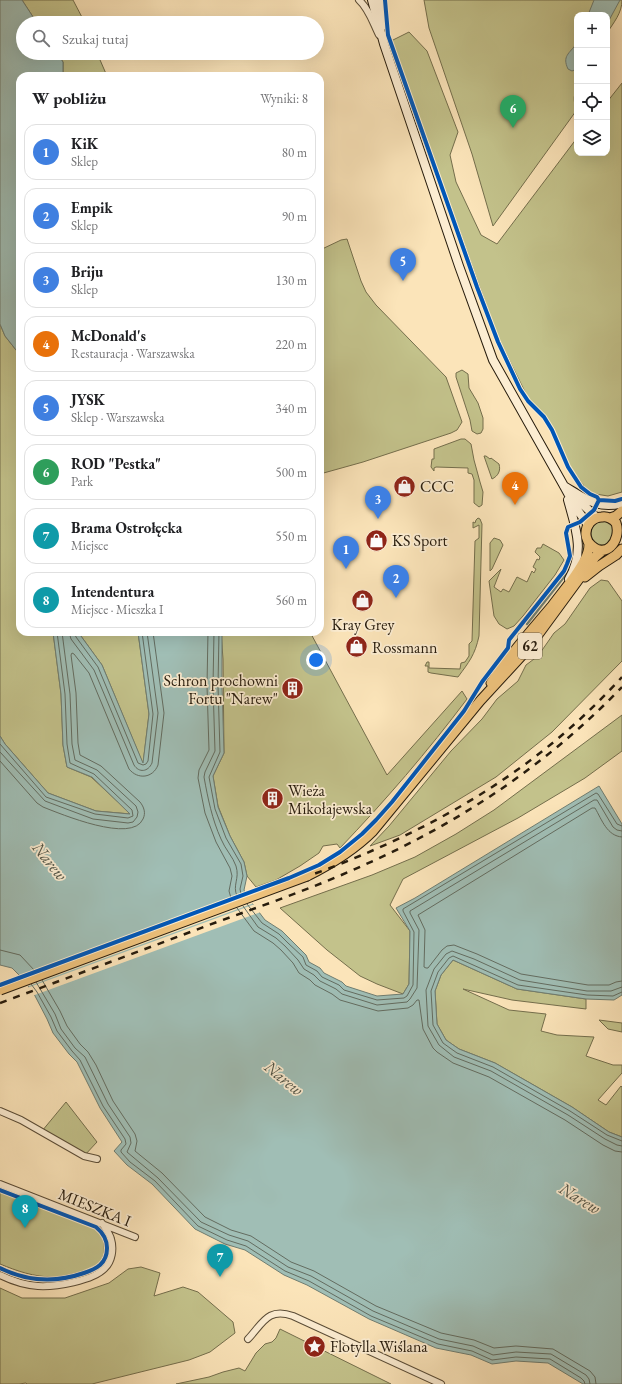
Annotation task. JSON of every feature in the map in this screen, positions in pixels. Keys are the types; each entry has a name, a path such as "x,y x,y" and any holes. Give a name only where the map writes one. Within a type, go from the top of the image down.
{"main road":[{"path":"372,0 384,44 456,259 493,360 576,508 588,526 597,518 610,518 622,512"},
{"path":"380,0 384,44"},
{"path":"564,486 597,504 609,506 622,503"},
{"path":"564,486 597,518"},
{"path":"560,596 574,568 578,556 578,544 574,520 564,486"},
{"name":"62","path":"0,990 295,882 349,852 363,841 381,822 480,701 526,651 595,557 602,550 608,550 616,545 620,536 620,526 610,518"},
{"name":"62","path":"480,701 496,676 576,574 588,551 589,543 586,535 588,526"},
{"path":"589,543 595,549 602,550"},
{"name":"62","path":"575,586 622,549"}],"street":[{"path":"359,0 370,14 384,44"},
{"path":"0,1111 21,1120 84,1156 97,1159"},
{"name":"MIESZKA I","path":"0,1184 135,1237"},
{"path":"0,1275 15,1282 38,1286 58,1286 96,1274 105,1268 110,1259 112,1248 111,1238 102,1223"},
{"path":"248,1339 264,1320 273,1314 283,1312 441,1384"}],"shaded area":[{"path":"22,0 73,0 81,16 32,16"},
{"path":"424,0 622,0 619,13 610,28 610,12 574,12 574,114 493,226 472,154 429,28"},
{"path":"409,32 427,51 458,132 450,155 456,182 481,235 497,244 574,142 574,156 610,156 610,98 622,83 622,492 608,496 589,493 570,467 549,421 528,398 497,335 391,41"},
{"path":"62,60 100,60 105,72 63,72"},
{"path":"347,239 366,292 376,305 446,377 462,422 457,430 451,433 363,462 324,473 324,248 341,240"},
{"path":"0,324 5,336 16,350 16,636 54,636 61,694 63,745 67,767 91,777 131,814 96,811 48,793 5,744 0,736"},
{"path":"462,370 468,374 469,388 478,403 483,418 483,429 481,433 477,434 472,431 470,420 456,377 456,373"},
{"path":"461,439 465,439 471,444 483,492 482,505 479,507 474,503 474,480 472,474 468,473 468,468 436,467 434,468 434,471 431,467 432,459 434,459 434,449"},
{"path":"484,456 490,459 491,458 499,464 500,469 496,476 492,479"},
{"path":"478,518 482,524 479,636 476,648 458,677 431,673 428,672 428,666 425,666 427,662 429,662 429,668 460,669 461,663 465,662 469,656 469,644 472,641 475,541 479,538 479,525 473,528 473,522 475,523"},
{"path":"603,521 611,525 615,533 611,541 603,545 595,541 591,533 595,525"},
{"path":"494,538 500,540 503,545 490,571 490,543"},
{"path":"543,544 559,553 564,560 555,575 523,616 514,626 507,629 499,624 494,616 489,581 501,569 494,587 501,592 503,589 509,592 517,577 527,582 532,571 534,573 536,569 533,567 537,559 539,560 540,557 535,552 537,548 541,548"},
{"path":"601,580 608,581 622,601 622,661 552,732 496,777 400,835 370,846 389,826 451,751 482,719 497,699 518,681 526,665 538,656 554,633 565,624 590,588"},
{"path":"81,636 139,636 149,714 143,764 102,665"},
{"path":"221,636 312,636 387,775 462,691 467,699 406,775 340,848 337,844 323,846 319,853 300,866 276,880 256,887 247,876 244,862 230,836 218,806 213,776 224,753"},
{"path":"622,715 622,751 585,778 518,818 403,879 390,905 410,931 409,984 403,994 360,976 327,950 280,908 372,875 415,857 456,834 494,810"},
{"path":"453,960 517,989 586,999 586,1009 512,1000 463,989 509,1010 546,1014 541,1031 557,1035 594,1037 586,1056 613,1065 622,1065 622,1073 598,1100 606,1105 621,1086 622,1087 622,1137 609,1132 572,1107 495,1063 459,1049 446,1040 437,1024 435,991 441,975"},
{"path":"599,1020 622,1023 622,1032 608,1029"},
{"path":"66,1102 97,1142 84,1156 42,1131"},
{"path":"0,1191 89,1224 99,1231 103,1239 104,1252 102,1260 96,1266 84,1271 58,1277 39,1276 0,1264"},
{"path":"141,1267 160,1273 154,1296 183,1287 198,1292 233,1322 235,1333 210,1352 189,1360 92,1384 0,1384 0,1288 22,1298 65,1298 109,1283 128,1269"},
{"path":"280,1329 391,1384 176,1384 209,1377 239,1368 245,1371 256,1353 265,1344 272,1342 276,1338"}],"water":[{"path":"0,0 22,0 32,16 16,16 16,60 62,60 63,72 16,72 16,350 5,336 0,324"},
{"path":"594,0 620,0 610,18 610,12 589,12"},
{"path":"574,47 574,70 572,71 568,69 566,65 566,58"},
{"name":"Narew","path":"54,636 81,636 102,665 143,763 149,714 139,636 222,636 224,753 213,776 218,807 230,836 244,862 247,876 244,890 246,895 265,920 282,931 306,955 309,962 346,986 377,996 403,994 409,984 410,931 396,908 415,898 599,786 622,824 622,995 614,1000 586,999 517,989 453,960 441,975 435,991 437,1024 446,1040 459,1049 495,1063 572,1107 609,1132 622,1137 622,1384 583,1384 548,1363 516,1361 492,1364 471,1355 436,1348 369,1319 307,1285 284,1275 245,1250 225,1244 195,1229 152,1184 127,1165 114,1151 122,1142 100,1108 77,1062 53,1033 34,994 22,978 12,968 0,965 0,736 5,744 48,793 96,811 130,814 92,777 67,767 63,745 61,694"}],"pier":[{"path":"247,893 254,903 26,987 18,977"},
{"path":"255,904 261,912 32,996 27,988"}],"waterway":[{"path":"527,624 564,577 571,564"}],"railway":[{"path":"0,990 330,868 372,851 412,832 450,812 523,766 590,710 622,677"},
{"path":"0,1003 307,889 400,848 469,810 534,765 565,741 622,687"}],"cycle path":[{"path":"385,0 388,35 477,287 498,342 520,389 528,401 544,417 552,430 568,467 581,487 597,497 599,500 615,501 622,499"},
{"path":"0,985 289,878 319,865 340,852 362,834 392,802 464,711 482,682 508,648 509,640 564,571 570,556 566,533 568,527 580,522 594,510 599,500"},
{"path":"0,1190 96,1227 104,1236 107,1248 107,1254 103,1262 97,1268 63,1278 42,1280 10,1273 0,1268"}],"place":[{"name":"ROD \"Pestka\"","path":"513,128"},
{"name":"JYSK","path":"403,281"},
{"name":"CCC","path":"405,486"},
{"name":"McDonald's","path":"515,505"},
{"name":"Briju","path":"378,519"},
{"name":"KS Sport","path":"376,540"},
{"name":"KiK","path":"346,569"},
{"name":"Empik","path":"396,598"},
{"name":"Kray Grey","path":"363,600"},
{"name":"Rossmann","path":"357,647"},
{"name":"Schron prochowni Fortu \"Narew\"","path":"293,689"},
{"name":"Wieża Mikołajewska","path":"273,799"},
{"name":"Intendentura","path":"25,1228"},
{"name":"Brama Ostrołęcka","path":"220,1277"},
{"name":"Flotylla Wiślana","path":"314,1346"}]}
